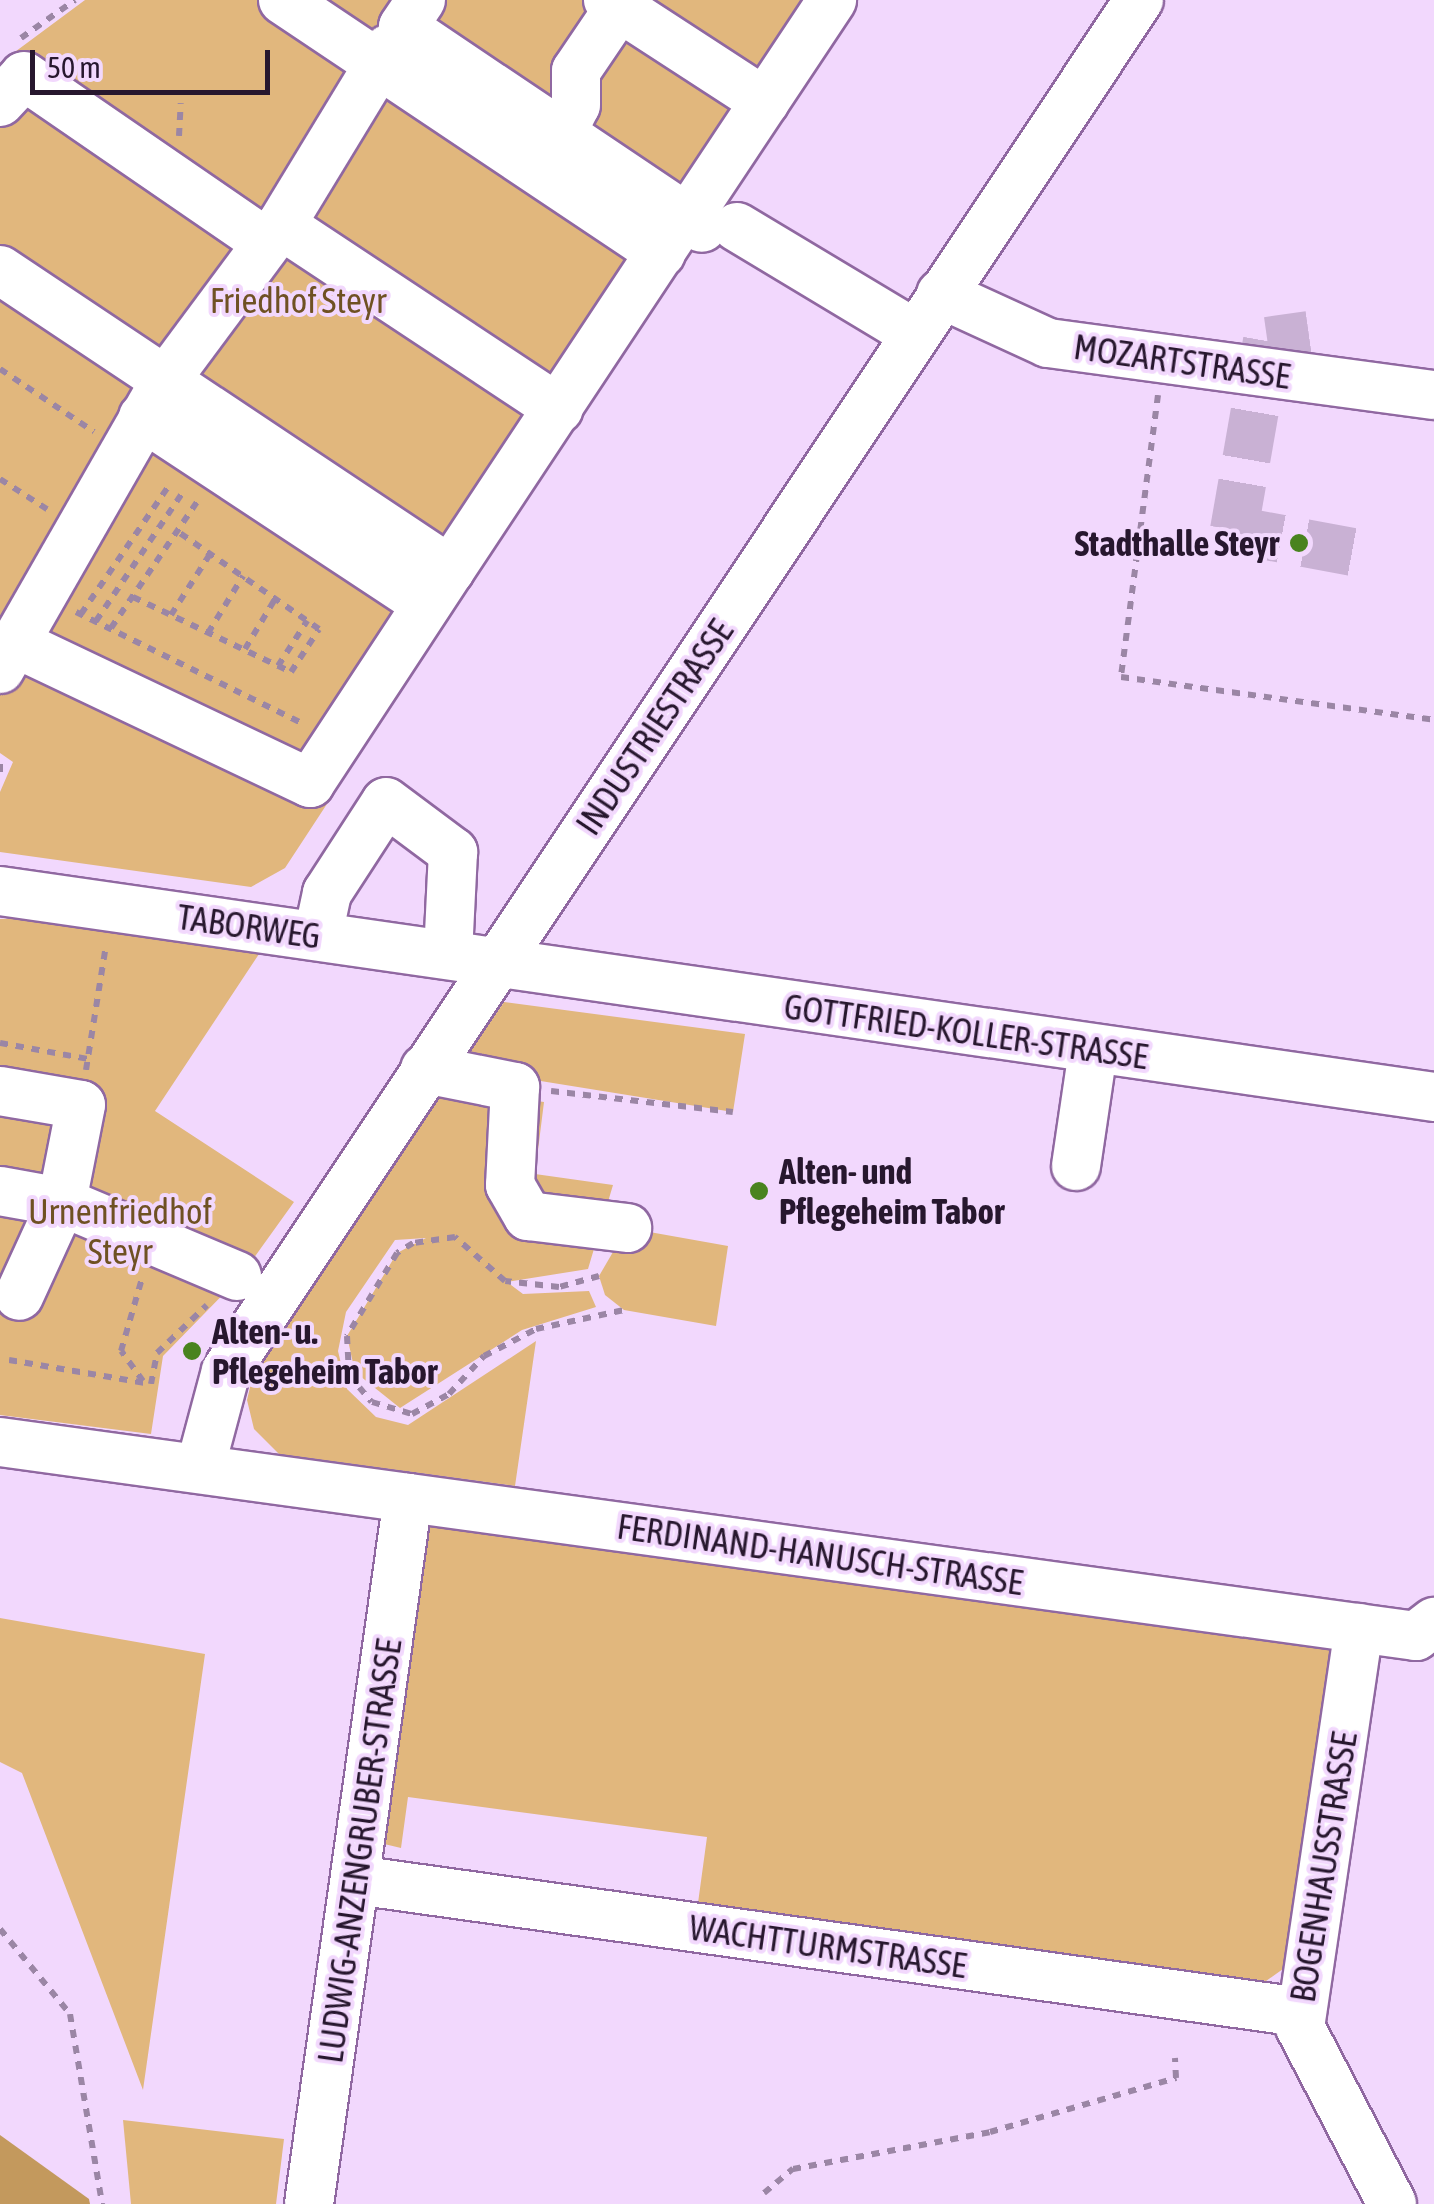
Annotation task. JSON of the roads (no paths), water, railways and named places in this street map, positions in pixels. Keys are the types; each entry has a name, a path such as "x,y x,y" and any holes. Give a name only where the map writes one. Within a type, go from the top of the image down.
{"street":[{"path":"283,0 691,230 915,334"},
{"path":"421,0 403,27 562,132 691,230"},
{"path":"383,56 144,417 78,529 60,604 7,656 310,783 559,409 691,230 765,102 832,0"},
{"name":"INDUSTRIESTRASSE","path":"200,1468 226,1371 1139,0"},
{"path":"562,132 576,104 576,70 617,2 765,102"},
{"path":"516,102 562,68 576,70"},
{"path":"0,102 24,76 263,237 559,409"},
{"path":"0,270 144,417 438,587"},
{"name":"MOZARTSTRASSE","path":"941,294 1011,334 1162,359 1434,395"},
{"path":"318,935 327,894 386,802 452,852 448,953"},
{"name":"TABORWEG","path":"0,891 499,960"},
{"name":"GOTTFRIED-KOLLER-STRASSE","path":"499,960 1093,1051 1434,1096"},
{"path":"1076,1166 1093,1051"},
{"path":"425,1069 515,1087 510,1184 528,1216 627,1228"},
{"path":"0,1092 81,1105 62,1202 19,1296"},
{"path":"0,1191 62,1202 237,1276"},
{"name":"FERDINAND-HANUSCH-STRASSE","path":"0,1442 1416,1636 1434,1622"},
{"name":"LUDWIG-ANZENGRUBER-STRASSE","path":"309,2204 408,1498"},
{"name":"BOGENHAUSSTRASSE","path":"1359,1628 1300,2012 1305,2050 1392,2204"},
{"name":"WACHTTURMSTRASSE","path":"356,1880 1300,2012"}],"tunnel":[{"path":"1309,335 1267,341 1234,530 1374,556"}],"place":[{"name":"Stadthalle Steyr","path":"1299,543"},
{"name":"Alten- und Pflegeheim Tabor","path":"759,1191"},
{"name":"Alten- u. Pflegeheim Tabor","path":"192,1351"}],"park label":[{"name":"Friedhof Steyr","path":"298,300"},
{"name":"Urnenfriedhof Steyr","path":"120,1231"}]}
